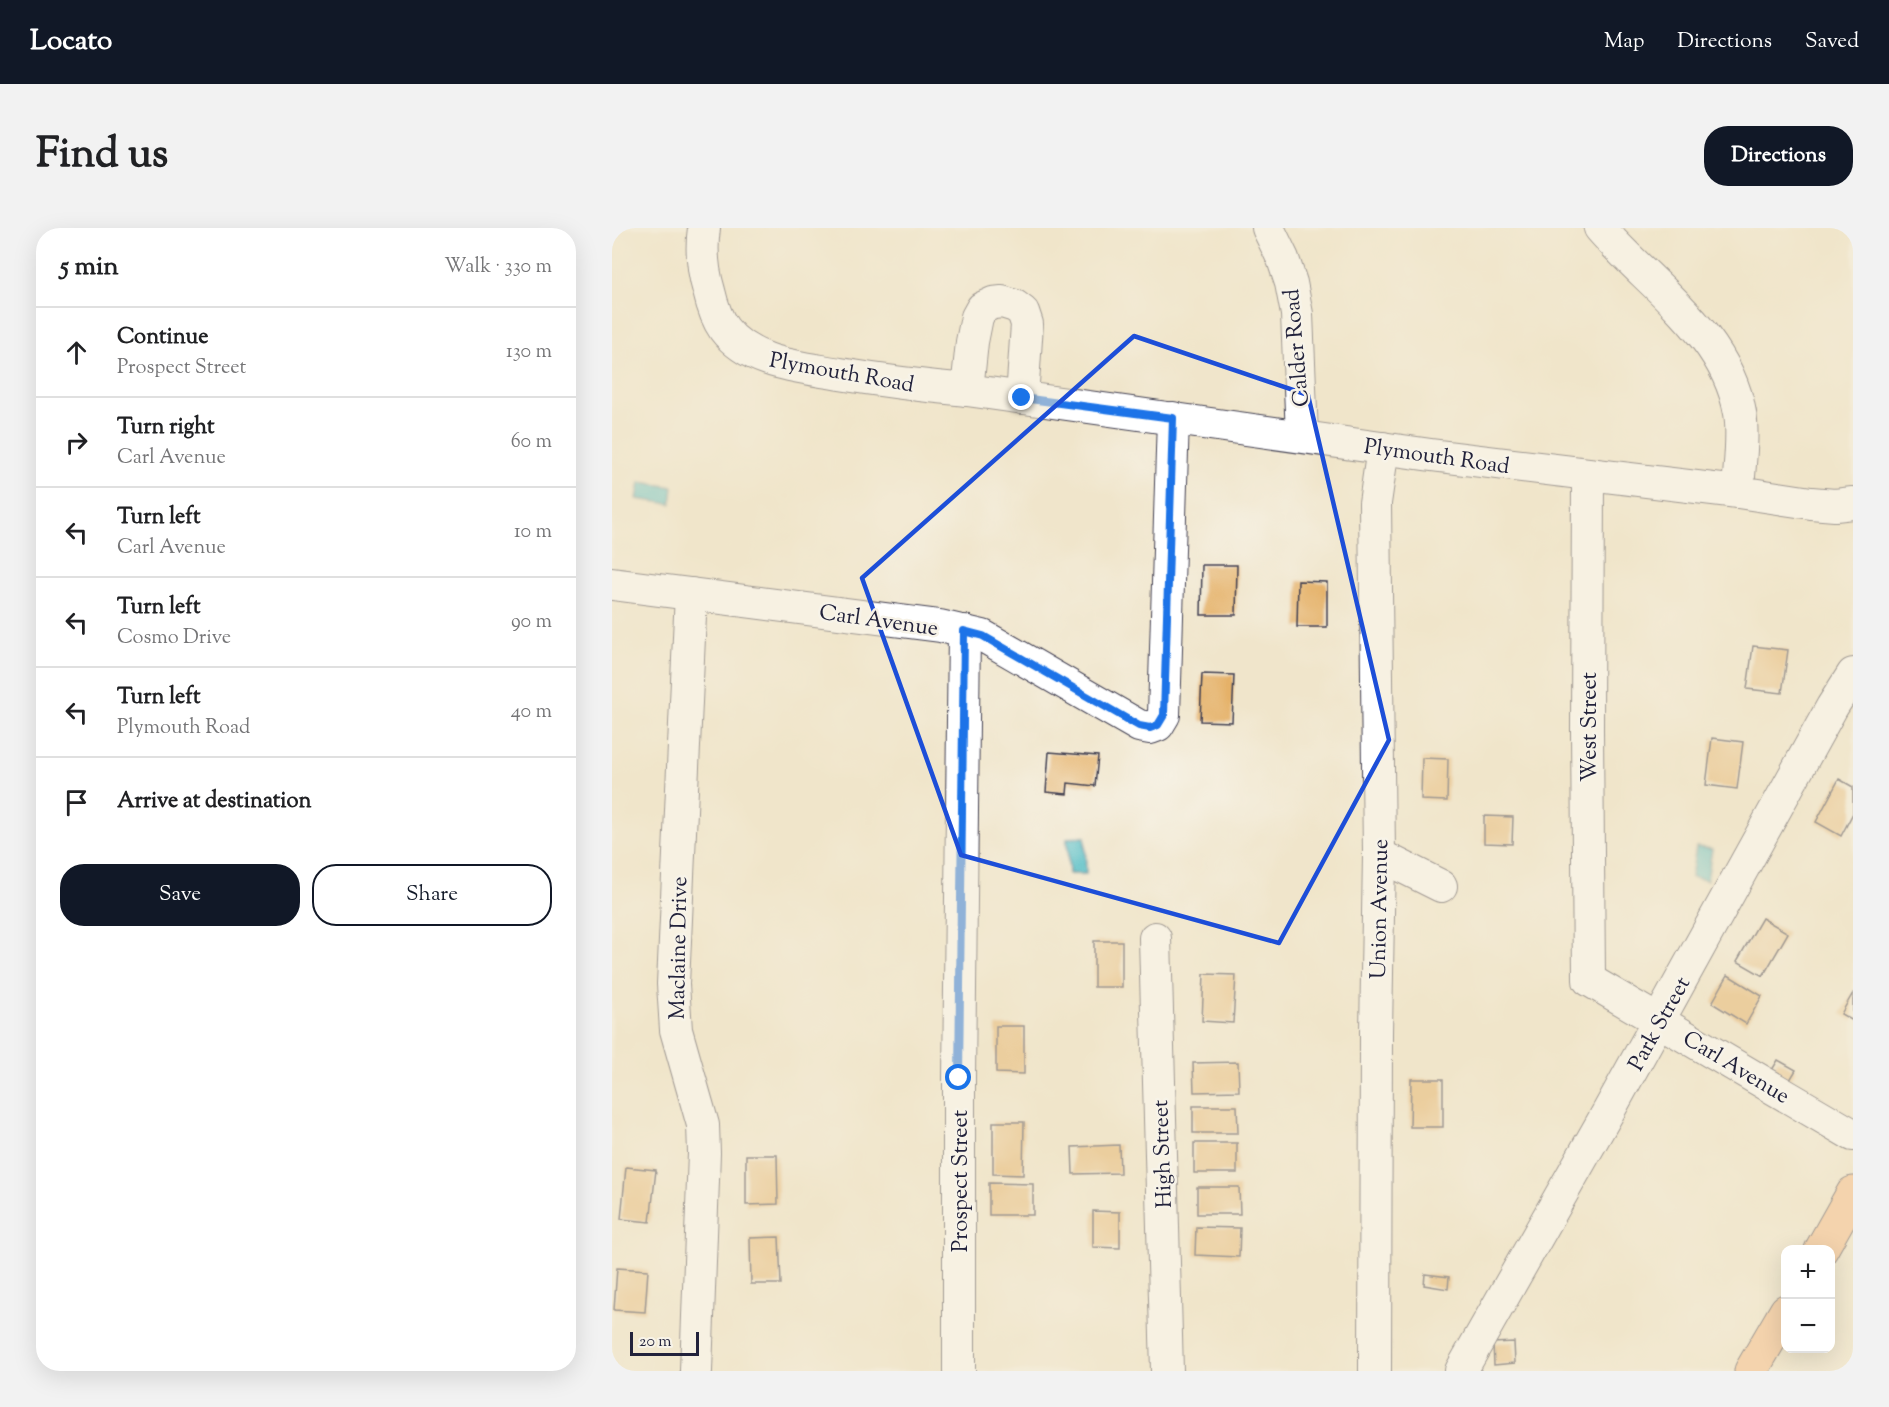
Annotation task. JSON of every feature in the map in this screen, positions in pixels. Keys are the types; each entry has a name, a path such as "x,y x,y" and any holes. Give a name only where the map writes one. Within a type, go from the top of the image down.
{"main road":[{"path":"1824,1245 1853,1193"},
{"path":"1751,1371 1781,1318"}],"street":[{"name":"Plymouth Road","path":"704,228 702,256 705,278 716,316 725,330 740,343 757,355 778,363 883,381 967,390 1588,475 1738,492 1811,503 1835,505 1853,503"},
{"name":"Calder Road","path":"1268,228 1291,283 1297,314 1302,436"},
{"path":"1600,228 1618,249 1696,324 1731,380 1740,415 1738,492"},
{"path":"967,390 977,316 982,308 1002,302 1015,306 1023,312 1027,324 1022,398"},
{"name":"Carl Avenue","path":"612,584 930,625 983,636 1139,726 1150,728 1158,725 1164,715 1173,418"},
{"name":"Union Avenue","path":"1375,1371 1379,855 1375,503 1383,448"},
{"name":"West Street","path":"1588,475 1589,980"},
{"name":"Maclaine Drive","path":"691,594 673,984 676,1030 703,1125 696,1371"},
{"name":"Prospect Street","path":"959,1371 959,1078 964,631"},
{"name":"Park Street","path":"1461,1371 1660,1020 1832,707 1853,674"},
{"path":"1379,855 1441,886"},
{"name":"High Street","path":"1155,938 1167,1371"},
{"name":"Carl Avenue","path":"1589,980 1853,1135"}],"highlighted area":[{"path":"1134,336 1308,395 1389,740 1279,943 961,855 862,578"}],"water":[{"path":"640,482 673,487 671,504 637,499"},
{"path":"1085,837 1086,874 1069,874 1067,838"},
{"path":"1696,847 1712,849 1707,880 1691,877"}],"building":[{"path":"1202,565 1237,565 1236,615 1201,615"},
{"path":"1298,581 1327,582 1327,627 1297,627"},
{"path":"1753,646 1788,650 1782,693 1747,689"},
{"path":"1202,674 1234,675 1232,722 1200,721"},
{"path":"1712,738 1743,742 1737,789 1706,785"},
{"path":"1049,752 1098,756 1095,786 1068,783 1067,794 1046,792"},
{"path":"1422,758 1448,759 1447,801 1421,800"},
{"path":"1839,779 1853,787 1853,813 1841,836 1816,822"},
{"path":"1484,816 1513,817 1512,844 1484,843"},
{"path":"1762,918 1788,933 1763,976 1737,961"},
{"path":"1094,941 1122,941 1122,987 1094,987"},
{"path":"1204,974 1236,975 1233,1023 1202,1021"},
{"path":"1728,975 1762,996 1746,1024 1712,1003"},
{"path":"1853,993 1853,1021 1841,1014"},
{"path":"996,1026 1024,1026 1024,1074 996,1073"},
{"path":"1778,1060 1796,1070 1790,1080 1772,1070"},
{"path":"1238,1062 1239,1091 1194,1092 1193,1063"},
{"path":"1411,1079 1443,1079 1443,1127 1410,1127"},
{"path":"1193,1106 1237,1106 1238,1133 1193,1133"},
{"path":"993,1122 1024,1122 1023,1175 993,1174"},
{"path":"1194,1143 1237,1143 1237,1173 1194,1173"},
{"path":"1119,1145 1120,1173 1073,1174 1072,1147"},
{"path":"746,1155 777,1155 778,1204 746,1205"},
{"path":"626,1167 656,1170 650,1222 621,1219"},
{"path":"989,1183 1033,1184 1033,1215 989,1215"},
{"path":"1197,1187 1239,1187 1240,1214 1197,1214"},
{"path":"1093,1211 1120,1212 1120,1248 1093,1247"},
{"path":"1196,1227 1240,1228 1239,1257 1195,1255"},
{"path":"779,1237 781,1284 751,1284 750,1238"},
{"path":"617,1268 648,1270 645,1312 614,1310"},
{"path":"1425,1274 1449,1277 1448,1289 1424,1285"},
{"path":"1514,1342 1515,1363 1494,1365 1493,1343"}],"route":[{"path":"959,1078 964,631 983,636 1139,726 1150,728 1158,725 1164,715 1173,418 1022,398"}]}
